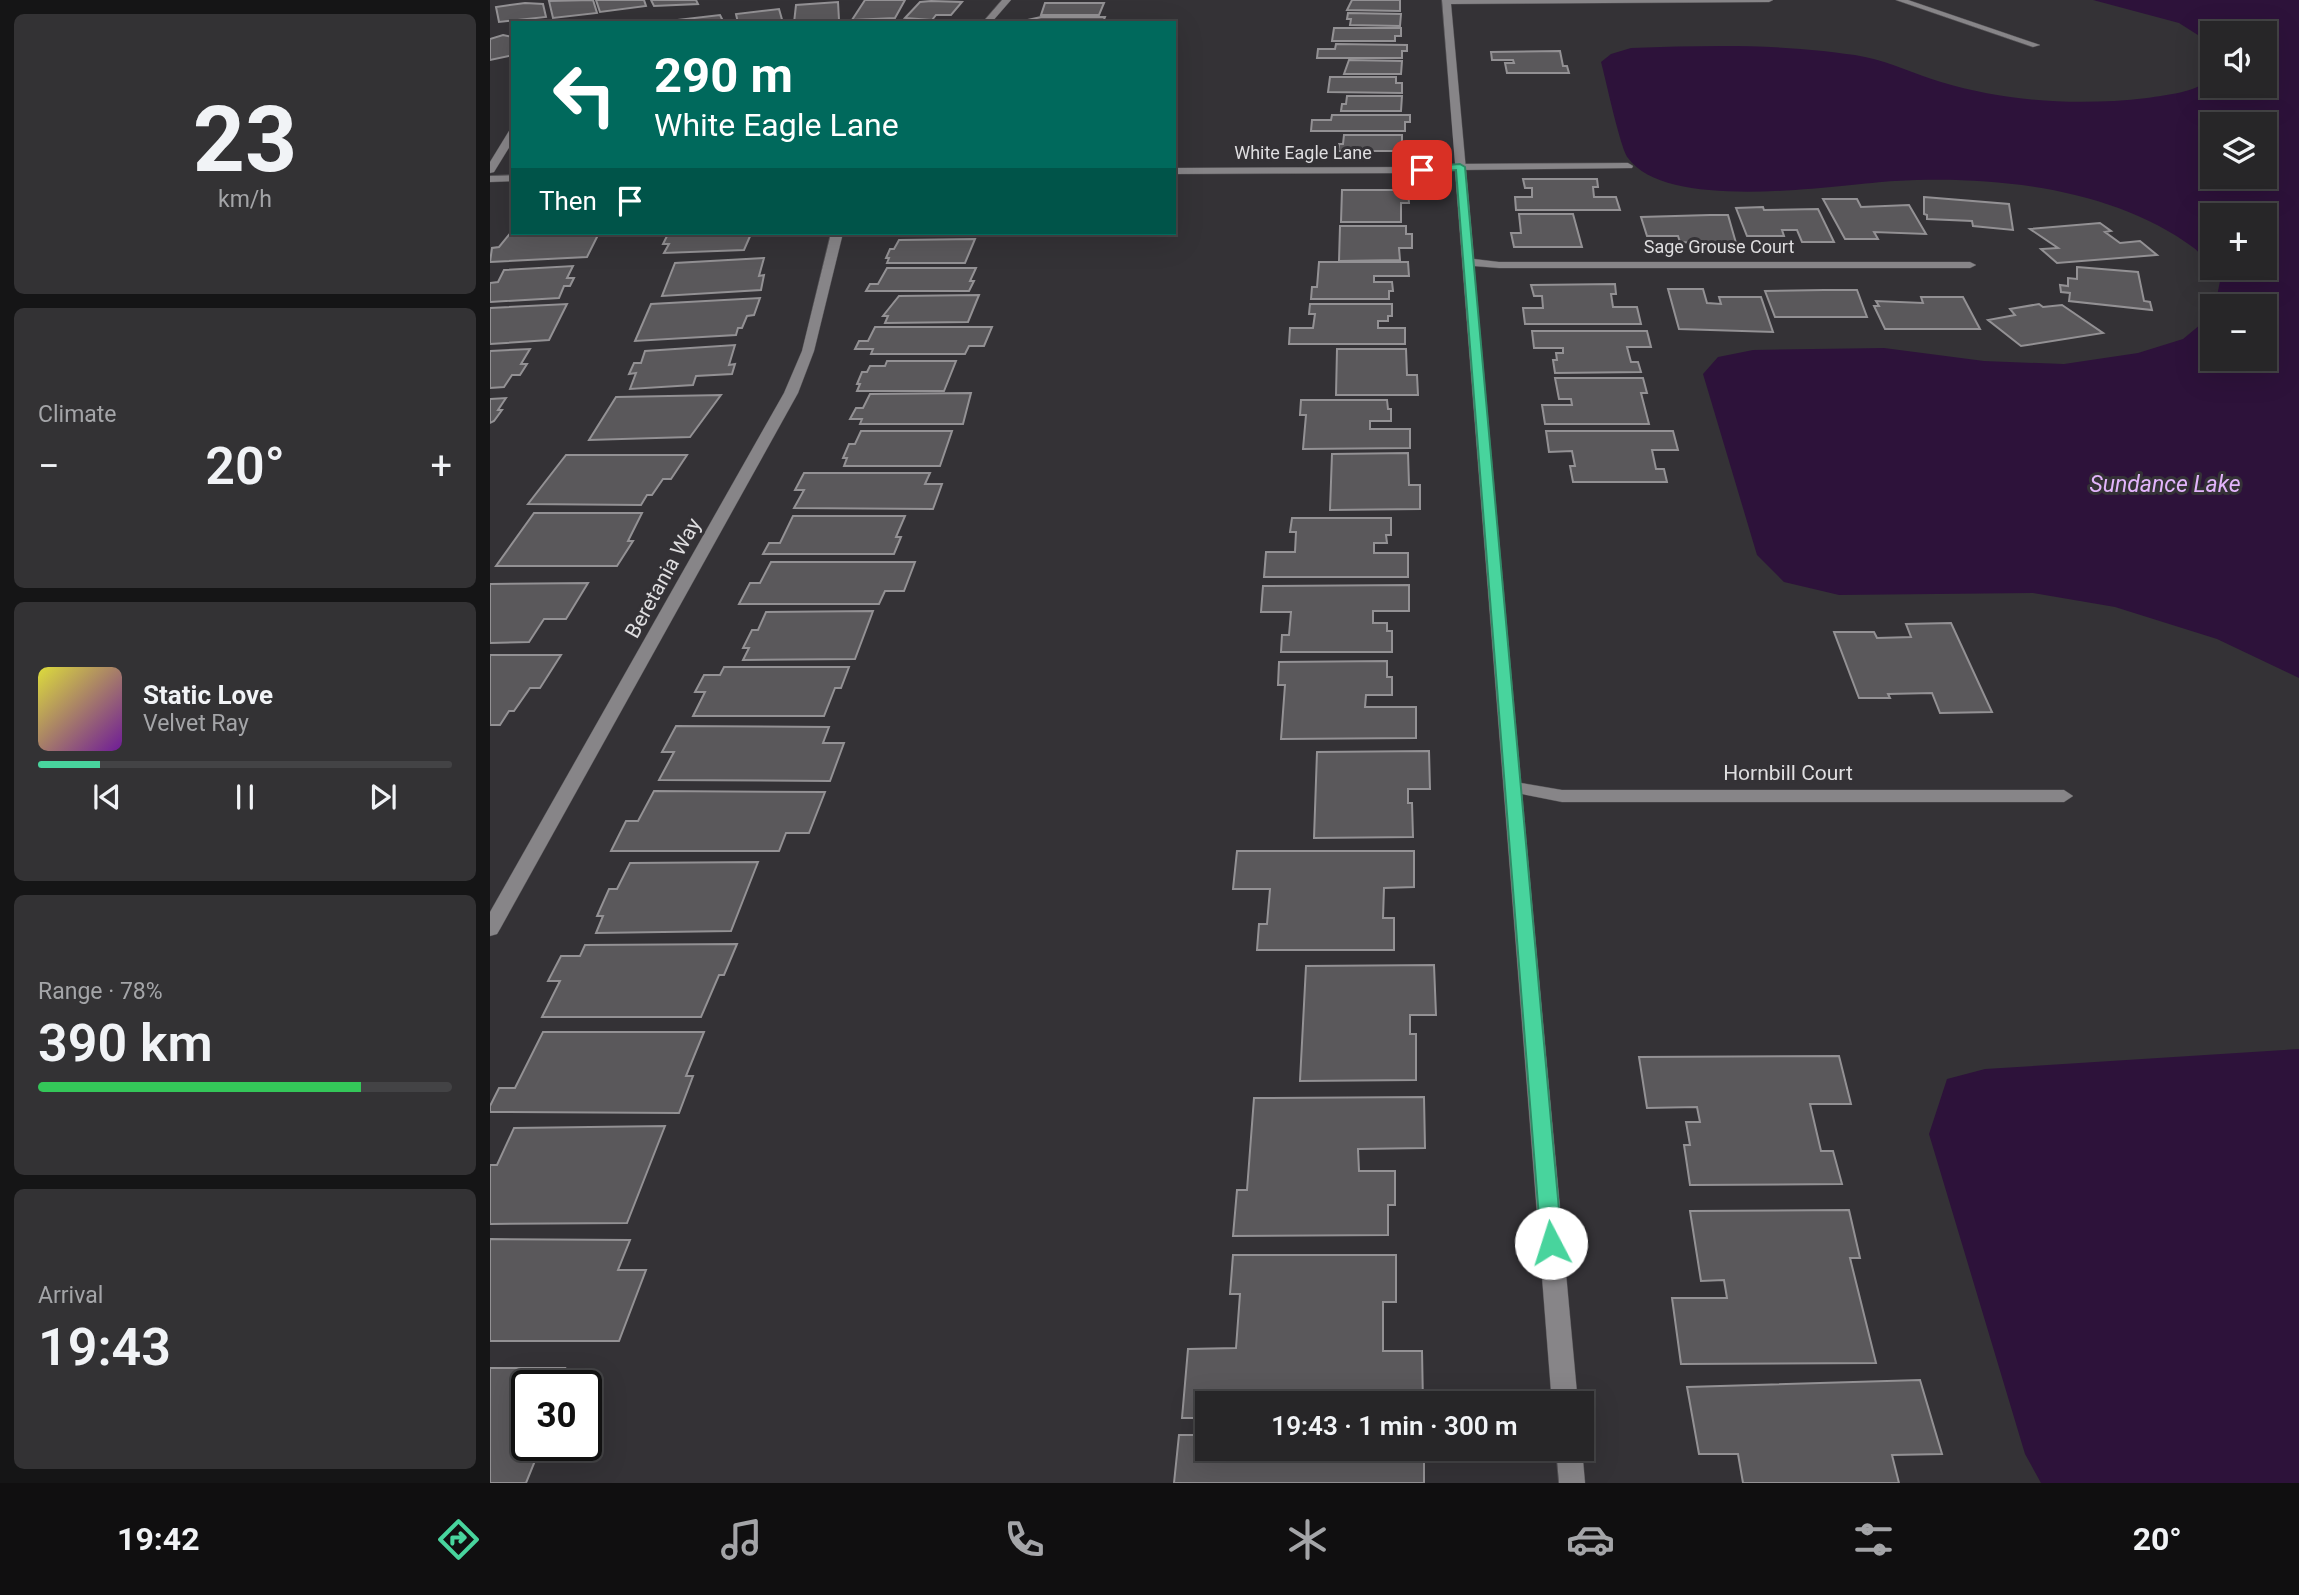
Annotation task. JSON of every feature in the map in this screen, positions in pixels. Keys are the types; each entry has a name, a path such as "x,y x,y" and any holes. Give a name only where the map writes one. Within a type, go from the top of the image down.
{"street":[{"path":"988,21 1007,0"},
{"path":"1564,1391 1446,1 1769,0"},
{"path":"1900,0 2036,45"},
{"path":"490,170 511,135"},
{"name":"White Eagle Lane","path":"1176,171 1628,166"},
{"path":"490,179 511,178"},
{"name":"Beretania Way","path":"490,929 791,393 808,351 837,235"},
{"name":"Sage Grouse Court","path":"1468,262 1499,265 1970,265"},
{"name":"Hornbill Court","path":"1513,787 1562,796 2064,796"},
{"path":"1570,1461 1572,1483"}],"water":[{"name":"Sundance Lake","path":"2093,0 2299,0 2299,678 2217,639 2115,607 2033,593 1839,595 1784,582 1757,555 1703,374 1718,357 1753,350 1884,348 1984,361 2064,364 2138,353 2183,339 2200,325 2200,371 2277,371 2277,294 2217,294 2219,280 2277,280 2277,203 2200,203 2200,254 2162,228 2127,211 2090,199 2012,184 1972,180 1895,181 1754,192 1714,191 1678,185 1648,175 1628,158 1617,128 1601,62 1611,54 1631,48 1775,47 1875,59 1966,89 2017,98 2095,102 2163,96 2200,86 2200,98 2277,98 2277,21 2200,21 2200,36 2179,23"},
{"path":"2299,1049 2299,1483 2041,1483 2025,1454 1929,1134 1947,1079 1985,1069"}],"building":[{"path":"593,0 597,13 553,18 549,1"},
{"path":"596,0 644,0 646,6 600,12"},
{"path":"651,0 696,0 698,4 654,6"},
{"path":"865,0 905,0 895,18 852,20"},
{"path":"1352,0 1400,0 1400,11 1347,10"},
{"path":"838,2 839,20 794,21 796,5"},
{"path":"920,2 962,2 951,15 936,15 932,20 905,18"},
{"path":"525,3 543,4 546,17 499,22 496,7"},
{"path":"1045,3 1104,3 1099,15 1041,15"},
{"path":"779,9 782,21 738,21 736,14"},
{"path":"1348,13 1401,14 1400,26 1350,25"},
{"path":"720,15 723,21 669,21"},
{"path":"1041,17 1105,17 1103,21 1028,20"},
{"path":"1334,28 1401,28 1401,36 1395,36 1395,41 1332,41"},
{"path":"503,35 511,37 511,55 490,60 490,39"},
{"path":"1336,44 1407,45 1407,51 1402,51 1402,58 1317,58 1318,49 1335,49"},
{"path":"1560,51 1563,66 1567,66 1569,73 1507,73 1505,63 1514,63 1513,60 1492,60 1491,52"},
{"path":"1349,60 1402,61 1401,74 1344,74"},
{"path":"1330,77 1396,77 1396,83 1402,83 1402,93 1328,92"},
{"path":"1347,96 1402,96 1401,111 1341,111"},
{"path":"1332,115 1410,115 1410,122 1405,122 1405,131 1311,131 1312,120 1331,120"},
{"path":"1344,135 1402,135 1402,151 1338,151 1339,144 1343,144"},
{"path":"1523,179 1597,179 1598,187 1593,187 1594,197 1616,197 1620,210 1516,210 1515,197 1532,197 1532,188 1525,188"},
{"path":"1342,190 1408,190 1409,203 1401,203 1401,222 1341,222"},
{"path":"1924,197 2009,204 2013,230 1973,226 1972,221 1927,219 1924,214"},
{"path":"1823,199 1857,199 1861,207 1909,205 1926,234 1874,232 1878,239 1845,239"},
{"path":"1763,207 1764,210 1818,209 1834,242 1802,242 1797,230 1782,230 1784,236 1747,236 1736,208"},
{"path":"1519,214 1573,214 1582,247 1514,247 1511,233 1521,233"},
{"path":"1728,215 1736,243 1699,245 1680,242 1678,236 1647,236 1641,217"},
{"path":"2100,223 2111,231 2105,232 2120,243 2140,241 2157,255 2057,263 2041,249 2058,248 2030,229"},
{"path":"1340,226 1406,226 1406,234 1412,234 1412,248 1399,248 1400,260 1339,261"},
{"path":"511,232 511,235 598,235 587,257 490,262 492,248 499,247"},
{"path":"751,235 744,250 664,253 669,244 663,244 667,236"},
{"path":"897,235 994,235 993,236"},
{"path":"975,239 965,263 887,263 890,249 894,249 899,240"},
{"path":"764,258 759,276 764,275 761,290 662,296 675,263"},
{"path":"1319,262 1408,262 1409,276 1374,276 1374,282 1392,282 1393,291 1389,291 1389,299 1311,299 1312,287 1317,287"},
{"path":"573,266 567,278 574,278 570,286 564,286 559,298 490,302 490,283 498,282 504,270"},
{"path":"2077,267 2138,272 2144,301 2150,302 2152,310 2069,301 2070,293 2061,292 2060,285 2068,286 2068,278 2077,279"},
{"path":"887,268 976,268 969,291 866,291 870,284 878,284"},
{"path":"1615,284 1616,294 1611,294 1613,307 1637,307 1641,324 1525,324 1523,308 1543,308 1542,296 1534,296 1531,285"},
{"path":"1668,289 1703,289 1707,303 1721,304 1719,297 1761,297 1773,332 1679,329"},
{"path":"1857,290 1867,317 1775,317 1765,291"},
{"path":"979,295 968,322 885,323 888,316 883,316 899,296"},
{"path":"1921,297 1963,297 1980,329 1885,329 1874,306 1879,306 1876,301 1923,303"},
{"path":"760,298 754,315 747,316 736,335 635,341 651,304"},
{"path":"567,304 549,340 490,344 490,308"},
{"path":"1310,304 1392,304 1392,316 1388,316 1388,321 1378,321 1378,328 1405,328 1405,344 1289,344 1290,328 1313,328 1315,314 1309,314"},
{"path":"2039,304 2043,307 2062,305 2103,333 2021,346 1988,320 2015,315 2010,309"},
{"path":"875,327 992,327 984,346 969,346 965,354 871,354 873,349 855,349 859,341 868,341"},
{"path":"1532,331 1647,331 1651,347 1627,347 1631,362 1638,362 1641,372 1555,373 1553,360 1557,360 1556,353 1563,353 1563,348 1534,348"},
{"path":"735,345 729,365 735,364 732,374 696,376 693,385 630,389 636,373 629,374 634,363 641,363 645,351"},
{"path":"530,349 521,364 527,364 520,375 512,375 504,387 490,388 490,351"},
{"path":"1337,349 1406,349 1407,375 1417,375 1418,395 1336,395"},
{"path":"887,361 956,361 944,391 857,391 862,372 867,372 870,366 885,366"},
{"path":"1555,378 1643,378 1647,393 1641,393 1649,424 1545,424 1542,405 1572,405 1571,399 1559,399"},
{"path":"971,393 963,424 860,424 862,419 850,419 856,408 863,408 870,394"},
{"path":"721,395 690,437 589,440 616,397"},
{"path":"506,398 498,410 502,410 490,423 490,399"},
{"path":"1301,400 1387,400 1388,409 1391,409 1391,421 1370,421 1370,429 1410,429 1410,448 1303,449 1306,415 1300,415"},
{"path":"861,431 952,431 940,466 844,466 847,458 843,458 849,444 855,444"},
{"path":"1546,431 1673,431 1678,450 1652,450 1656,469 1664,469 1667,482 1573,482 1570,466 1575,466 1572,451 1549,452"},
{"path":"1408,453 1409,485 1420,485 1420,509 1330,510 1332,454"},
{"path":"566,455 687,455 671,479 663,479 641,505 528,504"},
{"path":"804,473 930,473 925,484 942,484 933,509 794,508 804,490 795,490"},
{"path":"534,513 642,513 628,541 633,541 617,566 496,566"},
{"path":"793,516 905,516 896,537 901,537 894,554 763,554 769,543 780,543"},
{"path":"1292,518 1391,518 1391,535 1386,535 1387,543 1374,543 1374,553 1408,553 1408,577 1264,577 1266,552 1295,552 1296,532 1290,532"},
{"path":"771,562 915,562 904,591 885,591 879,604 739,604 750,583 760,583"},
{"path":"588,583 566,619 544,619 529,642 490,643 490,584"},
{"path":"1409,585 1409,611 1373,611 1373,623 1387,623 1387,631 1392,631 1392,652 1281,652 1282,635 1289,635 1291,612 1261,612 1263,586"},
{"path":"873,611 855,659 743,660 749,648 743,648 752,630 758,630 766,612"},
{"path":"1951,623 1992,712 1940,713 1932,693 1888,694 1890,698 1859,698 1834,632 1874,632 1877,638 1911,637 1906,624"},
{"path":"490,655 561,655 540,688 530,688 500,725 490,725"},
{"path":"1387,661 1387,677 1392,677 1392,695 1366,695 1365,707 1416,707 1416,738 1281,739 1285,685 1278,685 1279,662"},
{"path":"724,667 849,667 841,688 835,688 824,716 693,716 705,692 695,692 704,675 720,675"},
{"path":"676,726 829,727 823,743 844,743 830,781 659,780 674,752 662,752"},
{"path":"1429,751 1430,789 1408,789 1408,803 1412,803 1413,837 1314,838 1317,752"},
{"path":"654,791 825,792 809,833 786,833 779,851 611,851 626,821 638,821"},
{"path":"1237,851 1414,851 1414,887 1384,888 1383,918 1394,918 1394,950 1257,950 1259,924 1267,924 1270,889 1233,889"},
{"path":"758,862 731,931 596,933 603,916 597,916 609,889 617,889 630,863"},
{"path":"737,944 724,975 719,975 701,1017 542,1017 560,981 548,981 561,956 580,956 585,945"},
{"path":"1434,965 1436,1015 1410,1015 1410,1034 1416,1034 1416,1080 1300,1081 1306,966"},
{"path":"543,1032 704,1032 686,1076 693,1076 679,1113 490,1112 490,1106 499,1088 515,1088"},
{"path":"1839,1056 1851,1104 1810,1104 1821,1151 1833,1151 1842,1184 1690,1185 1684,1145 1690,1145 1686,1122 1700,1122 1697,1107 1647,1108 1639,1057"},
{"path":"1424,1097 1425,1148 1358,1149 1359,1171 1395,1171 1395,1205 1388,1205 1388,1235 1233,1236 1237,1190 1247,1190 1254,1098"},
{"path":"665,1126 627,1223 490,1224 490,1165 497,1165 514,1128"},
{"path":"1849,1210 1860,1258 1850,1258 1876,1363 1681,1364 1672,1298 1727,1298 1724,1280 1701,1281 1690,1211"},
{"path":"490,1239 630,1240 618,1270 646,1270 619,1341 490,1341"},
{"path":"1233,1255 1396,1255 1396,1302 1383,1302 1383,1351 1422,1351 1423,1391 1195,1391 1195,1418 1182,1418 1188,1349 1236,1348 1240,1294 1230,1294"},
{"path":"490,1368 565,1368 511,1370 511,1461 535,1461 526,1483 490,1483"},
{"path":"1920,1380 1942,1454 1892,1455 1899,1483 1743,1483 1738,1454 1699,1454 1687,1387"},
{"path":"1179,1435 1195,1435 1195,1461 1424,1461 1424,1483 1174,1483"}],"route":[{"path":"1422,170 1460,167 1551,1243"}]}
